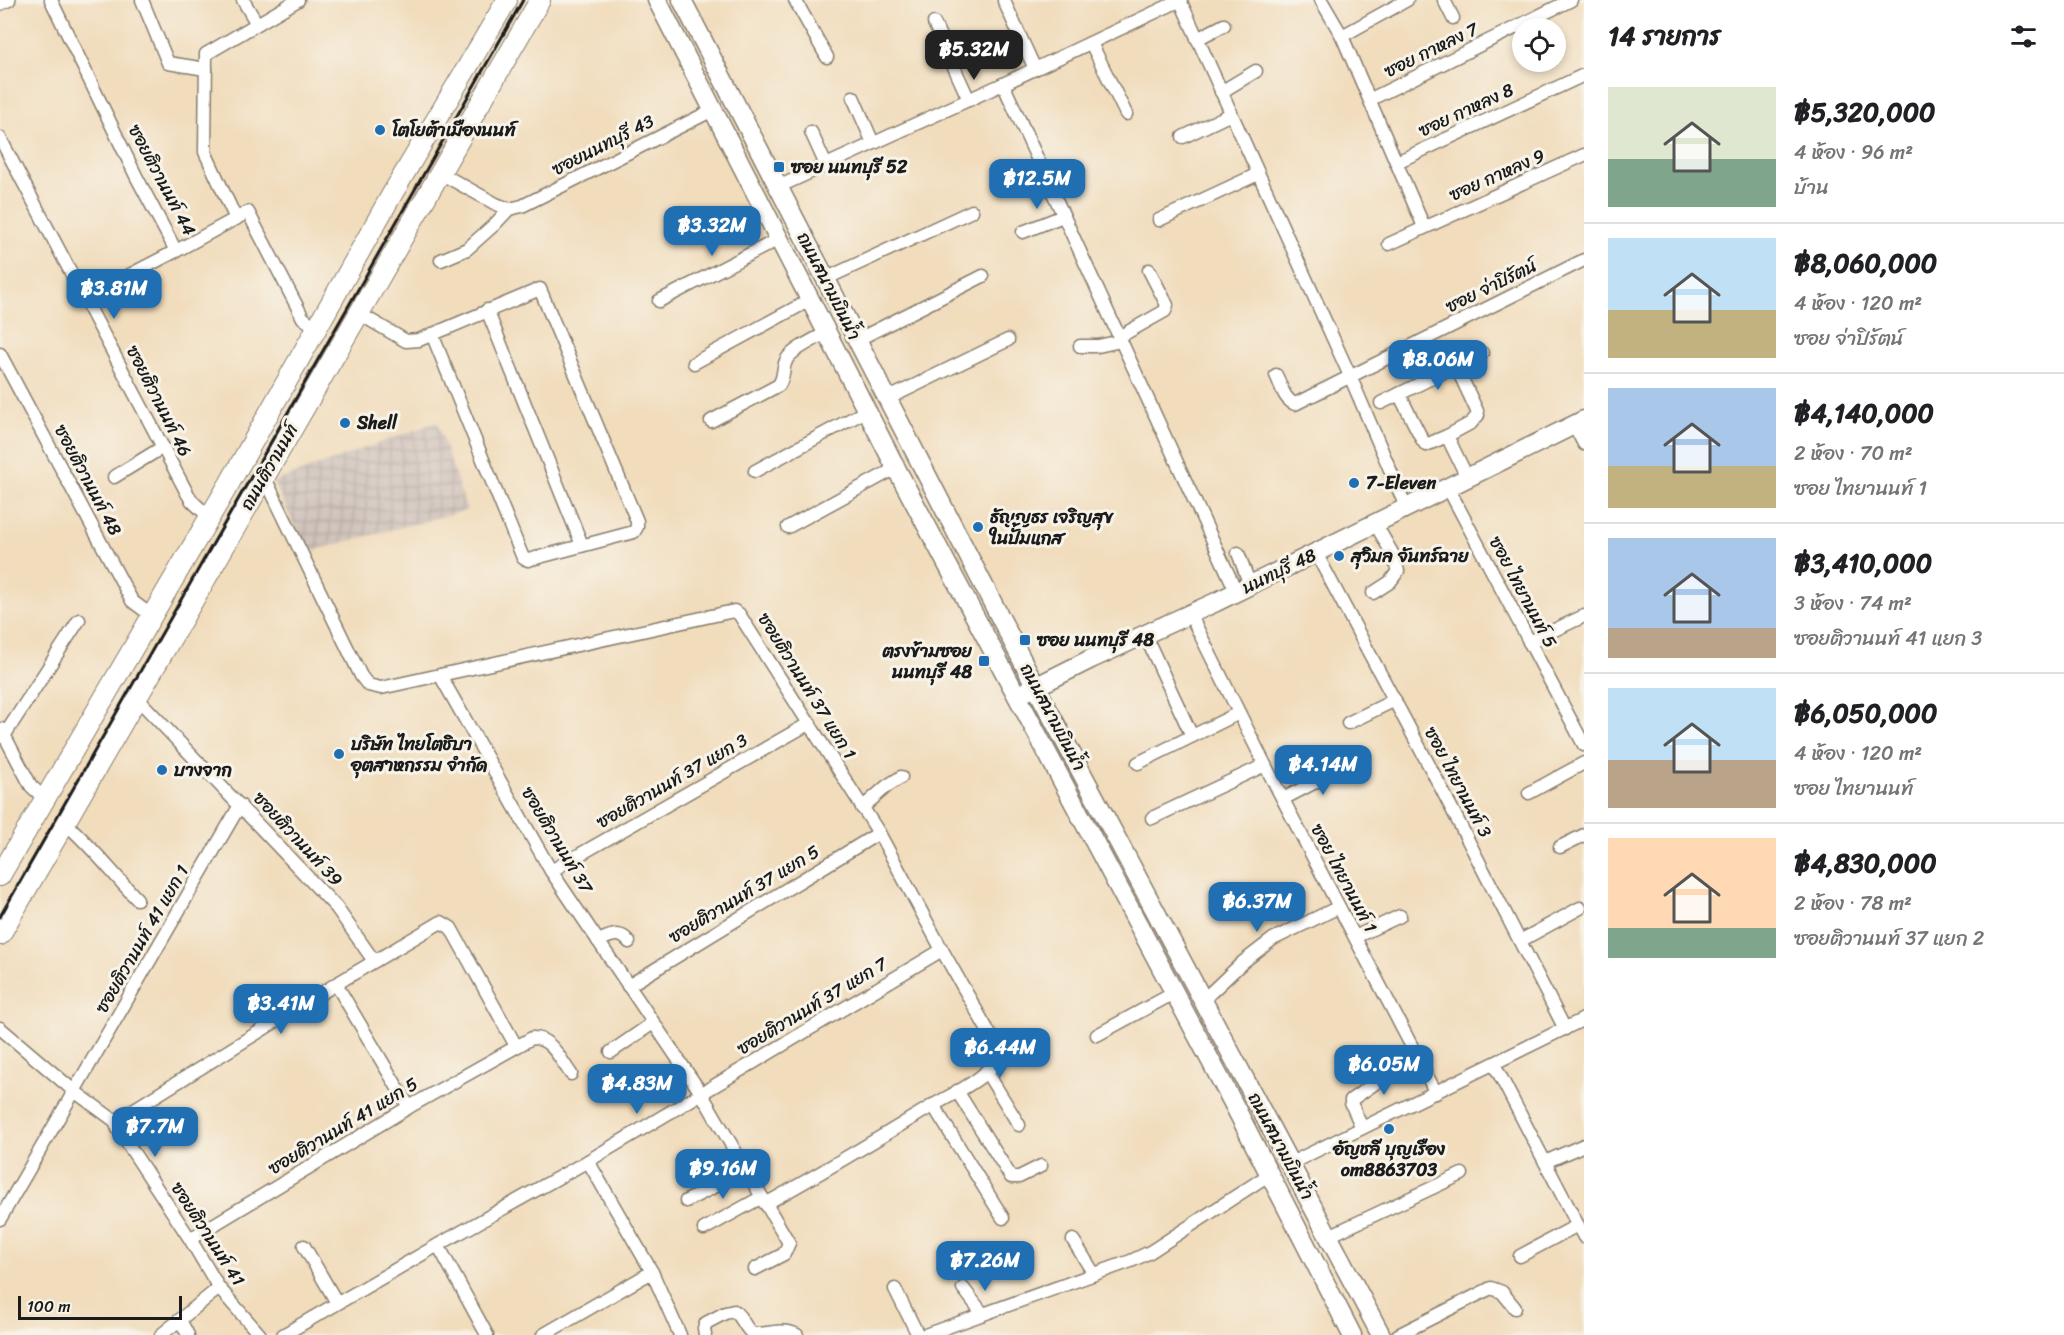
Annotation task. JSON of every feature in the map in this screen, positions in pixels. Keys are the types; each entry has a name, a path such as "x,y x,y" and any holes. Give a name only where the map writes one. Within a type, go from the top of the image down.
{"main road":[{"name":"ถนนติวานนท์","path":"0,876 229,484 392,196 507,0"},
{"name":"ถนนติวานนท์","path":"0,935 540,0"},
{"name":"ถนนสนามบินน้ำ","path":"657,0 866,411 1270,1174 1352,1335"},
{"name":"ถนนสนามบินน้ำ","path":"682,0 1036,687 1381,1335"},
{"name":"นนทบุรี 48","path":"1017,696 1316,553 1579,422"},
{"path":"229,484 252,498"},
{"path":"1270,1174 1289,1164"}],"street":[{"path":"0,4 9,0"},
{"name":"ซอยติวานนท์ 44","path":"51,0 136,176 176,251 236,219"},
{"path":"142,0 168,63 206,69"},
{"path":"243,0 256,24"},
{"path":"298,0 206,54 205,152 236,219 248,212 303,318 317,328"},
{"path":"795,0 827,57"},
{"path":"777,187 969,100 1180,0 1350,376 1406,507"},
{"path":"1321,0 1342,36 1371,99 1424,227"},
{"path":"1342,36 1407,0"},
{"path":"1444,0 1453,18"},
{"name":"ซอย กาหลง 7","path":"1371,99 1571,0"},
{"path":"1004,1 1035,69"},
{"path":"934,22 969,100"},
{"path":"1197,39 1224,25"},
{"path":"1091,43 1126,114"},
{"path":"1221,92 1256,71"},
{"name":"ซอย กาหลง 8","path":"1397,162 1584,75"},
{"path":"1003,84 1120,339 1243,588"},
{"path":"853,98 873,143"},
{"name":"ซอยนนทบุรี 43","path":"508,209 522,206 713,110"},
{"path":"1183,137 1231,114"},
{"path":"811,132 825,165"},
{"name":"ซอยติวานนท์ 46","path":"0,138 192,501 209,517"},
{"name":"ซอย กาหลง 9","path":"1389,244 1584,155"},
{"path":"440,172 508,209 495,225 467,249 441,260"},
{"path":"1159,220 1258,174"},
{"path":"825,279 972,211"},
{"path":"1023,232 1063,216"},
{"path":"659,301 779,240"},
{"path":"86,298 176,251"},
{"name":"ซอย จ่าปิรัตน์","path":"1276,375 1287,398 1295,404 1584,261"},
{"path":"1080,346 1098,346 1120,339 1165,311 1167,305 1149,270"},
{"path":"857,340 983,276"},
{"path":"358,313 406,341 419,340 432,334 487,310 540,289 637,521 634,531 528,560 523,558 432,334"},
{"path":"694,363 810,300"},
{"path":"487,310 582,545"},
{"path":"711,422 779,385 784,377 783,370 789,355 826,333"},
{"path":"887,399 1008,340"},
{"path":"1382,403 1482,353"},
{"name":"ซอยติวานนท์ 48","path":"0,354 132,600 152,616"},
{"path":"1399,394 1426,445 1447,436 1471,423 1478,415 1456,366"},
{"path":"755,471 866,411"},
{"path":"1579,422 1584,444"},
{"path":"1447,436 1467,477"},
{"path":"114,477 163,447"},
{"path":"788,527 896,468"},
{"path":"264,476 361,676 368,685 381,688 440,675"},
{"name":"ซอย ไทยานนท์ 5","path":"1447,486 1584,745"},
{"path":"1373,594 1390,582 1398,571 1392,553 1375,524"},
{"path":"1238,553 1243,588"},
{"name":"ซอย ไทยานนท์ 3","path":"1316,553 1395,700 1565,1029"},
{"name":"ซอยติวานนท์ 37 แยก 1","path":"440,675 734,611 740,614 879,833 996,1045 999,1058 986,1071"},
{"name":"ซอย ไทยานนท์ 1","path":"1190,614 1265,765 1436,1093"},
{"path":"1529,642 1584,616"},
{"path":"44,798 31,786 3,739 79,620"},
{"path":"1145,635 1192,736"},
{"name":"ซอยติวานนท์ 37","path":"440,675 551,871 701,1093 789,1243 784,1254 755,1269"},
{"name":"ซอยติวานนท์ 39","path":"137,698 336,907 374,961"},
{"path":"1348,723 1395,700"},
{"path":"1138,763 1239,713"},
{"name":"ซอยติวานนท์ 37 แยก 3","path":"551,871 810,723"},
{"path":"1528,793 1584,763"},
{"path":"1152,818 1265,765"},
{"path":"1283,799 1321,779 1321,766"},
{"path":"862,808 901,777"},
{"name":"ซอยติวานนท์ 41 แยก 1","path":"0,1219 28,1167 240,805"},
{"path":"64,822 80,835 137,899"},
{"name":"ซอยติวานนท์ 37 แยก 5","path":"628,986 879,833"},
{"path":"1560,846 1584,835"},
{"path":"1203,1000 1243,962 1273,939 1339,907"},
{"path":"1520,941 1580,908"},
{"path":"1355,937 1400,916"},
{"path":"115,1121 441,922 451,928 516,1046"},
{"path":"598,941 619,934 624,935 629,942"},
{"name":"ซอยติวานนท์ 37 แยก 7","path":"588,1161 942,950"},
{"path":"336,984 409,1107"},
{"path":"1097,1035 1174,993"},
{"path":"1289,1164 1584,1019"},
{"path":"611,1052 653,1023"},
{"name":"ซอยติวานนท์ 41","path":"0,1029 74,1091 115,1121 219,1288 260,1335"},
{"name":"ซอยติวานนท์ 41 แยก 5","path":"190,1239 409,1107 532,1038 541,1038 550,1044 571,1074"},
{"path":"1362,1128 1351,1103 1381,1079 1382,1064"},
{"path":"1494,1064 1581,1231 1520,1256"},
{"path":"704,1229 831,1167 986,1071 1019,1125"},
{"path":"957,1091 1011,1177 1019,1177 1041,1166"},
{"path":"933,1105 1004,1218"},
{"path":"1545,1162 1584,1145"},
{"path":"283,1335 588,1161 652,1272 680,1335"},
{"path":"686,1201 746,1171"},
{"path":"926,1335 1131,1261 1150,1252 1270,1174"},
{"path":"1329,1236 1462,1174"},
{"path":"1073,1240 1094,1274"},
{"path":"438,1245 487,1335"},
{"path":"304,1246 337,1303"},
{"path":"543,1335 652,1272"},
{"path":"161,1335 219,1288"},
{"path":"963,1288 983,1314"},
{"path":"1398,1335 1491,1288 1502,1292 1515,1308"},
{"path":"895,1289 918,1335"},
{"path":"705,1335 706,1323 734,1311 741,1315 748,1331 753,1334 783,1331 797,1335"},
{"path":"180,1320 188,1335"}],"shaded area":[{"path":"437,422 467,510 307,552 273,482"}],"railway":[{"path":"0,917 523,0"}],"place":[{"name":"โตโยต้าเมืองนนท์","path":"380,130"},
{"name":"ซอย นนทบุรี 52","path":"779,167"},
{"name":"Shell","path":"345,423"},
{"name":"7-Eleven","path":"1354,483"},
{"name":"ธัญญธร เจริญสุข ในปั้มแกส","path":"978,527"},
{"name":"สุวิมล จันทร์ฉาย","path":"1339,556"},
{"name":"ซอย นนทบุรี 48","path":"1025,640"},
{"name":"ตรงข้ามซอย นนทบุรี 48","path":"984,661"},
{"name":"บริษัท ไทยโตชิบา อุตสาหกรรม จำกัด","path":"339,754"},
{"name":"บางจาก","path":"162,770"},
{"name":"อัญชลี บุญเรือง om8863703","path":"1389,1129"}]}
